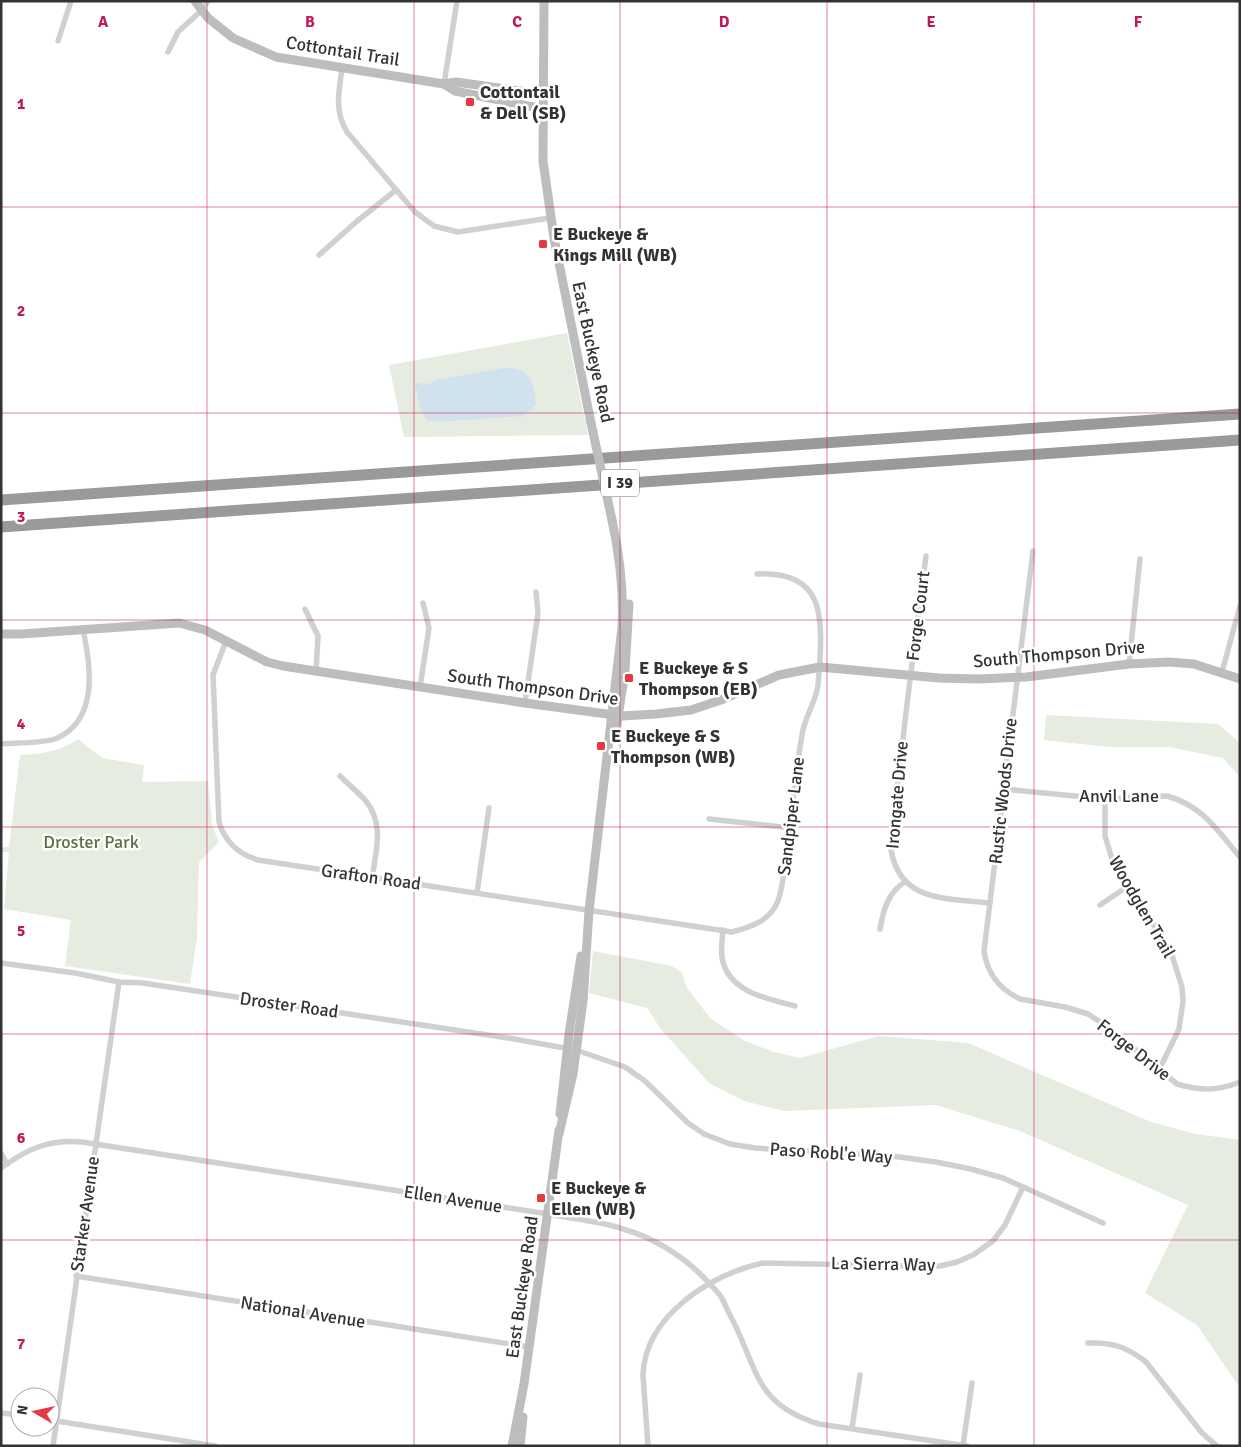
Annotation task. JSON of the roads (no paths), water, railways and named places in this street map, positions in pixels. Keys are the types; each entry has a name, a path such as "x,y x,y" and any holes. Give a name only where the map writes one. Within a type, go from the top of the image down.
{"highway":[{"name":"I 39","path":"1,500 1240,414"},
{"name":"I 39","path":"1,526 1240,440"}],"main road":[{"name":"Cottontail Trail","path":"195,1 208,18 233,38 268,55 281,59 444,84 456,82 543,94"},
{"name":"East Buckeye Road","path":"544,1 543,161 550,218 591,424 620,557 626,576 629,620 625,671 615,715 605,779 589,911 583,1001 568,1097 559,1134"},
{"name":"Cottontail Trail","path":"444,84 455,91 543,109"},
{"name":"South Thompson Drive","path":"1,634 179,623 197,627 267,662 316,672 615,715 656,714 691,710 721,700 779,675 820,667 979,680 1016,678 1148,662 1183,663 1222,672 1240,679"},
{"name":"East Buckeye Road","path":"512,1446 530,1347 559,1134 567,1048 578,971 587,930"},
{"name":"East Buckeye Road","path":"520,1446 524,1384"}],"street":[{"path":"58,41 71,1"},
{"path":"168,52 178,32 202,10 208,1"},
{"path":"444,84 457,1"},
{"path":"342,68 338,101 339,114 347,132 420,217 434,226 449,231 463,232 550,218"},
{"path":"318,255 396,190"},
{"name":"Rustic Woods Drive","path":"990,903 1033,551"},
{"name":"Forge Court","path":"910,675 926,556"},
{"path":"1129,664 1140,559"},
{"name":"Sandpiper Lane","path":"723,930 732,932 751,927 772,910 778,901 791,828 801,736 818,688 821,654 818,612 814,600 805,587 792,578 776,573 757,574"},
{"path":"525,703 538,613 536,592"},
{"path":"420,687 429,628 423,603"},
{"path":"1222,672 1240,606"},
{"path":"305,609 318,636 316,672"},
{"path":"1,744 54,739 73,726 83,714 89,688 83,630"},
{"name":"Grafton Road","path":"226,641 214,675 219,822 223,835 238,851 258,860 723,930"},
{"name":"Irongate Drive","path":"905,882 896,870 891,850 910,675"},
{"path":"340,776 365,800 376,817 378,840 372,878"},
{"name":"Anvil Lane","path":"1004,790 1105,799 1167,796 1186,803 1202,814 1240,857"},
{"name":"Woodglen Trail","path":"1105,799 1106,836 1112,859 1171,952 1182,987 1183,1001 1179,1028 1159,1070"},
{"path":"477,893 489,808"},
{"path":"708,819 791,828"},
{"path":"880,929 887,902 897,888 905,882 915,890 928,896 990,903"},
{"path":"1100,905 1128,886"},
{"name":"Forge Drive","path":"990,903 984,950 986,964 1000,986 1020,999 1065,1007 1088,1014 1105,1025 1177,1084 1197,1089 1219,1089 1240,1082"},
{"path":"723,930 722,957 726,970 737,983 752,993 795,1006"},
{"name":"Droster Road","path":"1,963 75,973 119,982 143,983 328,1010 576,1050"},
{"name":"Starker Avenue","path":"58,1387 119,982"},
{"name":"Paso Robl'e Way","path":"576,1050 625,1067 645,1081 688,1123 704,1134 730,1144 756,1148 892,1156 936,1162 987,1173 1103,1223"},
{"name":"Ellen Avenue","path":"1,1168 26,1152 64,1140 548,1214 615,1227 652,1240 685,1261 710,1284 720,1296 736,1324 757,1378 776,1402 785,1409 805,1420 819,1424 967,1446"},
{"path":"1,1153 7,1164"},
{"name":"La Sierra Way","path":"648,1446 643,1366 649,1344 665,1319 681,1304 710,1284 746,1267 763,1263 940,1266 957,1262 973,1255 993,1240 1005,1225 1023,1187"},
{"name":"National Avenue","path":"76,1276 530,1347"},
{"path":"1088,1344 1112,1344 1136,1354 1146,1362 1202,1433 1217,1446"},
{"path":"852,1428 860,1375"},
{"path":"963,1445 972,1383"},
{"path":"60,1421 216,1446"},
{"path":"166,1446 168,1438"}],"water":[{"path":"512,368 525,373 532,382 536,404 531,410 521,416 436,422 427,420 420,410 417,390 414,387 417,383 429,384 436,380"}],"place":[{"name":"Cottontail & Dell (SB)","path":"470,102"},
{"name":"E Buckeye & Kings Mill (WB)","path":"543,244"},
{"name":"E Buckeye & S Thompson (EB)","path":"629,678"},
{"name":"E Buckeye & S Thompson (WB)","path":"601,746"},
{"name":"E Buckeye & Ellen (WB)","path":"541,1198"}],"park label":[{"name":"Droster Park","path":"91,842"}]}
